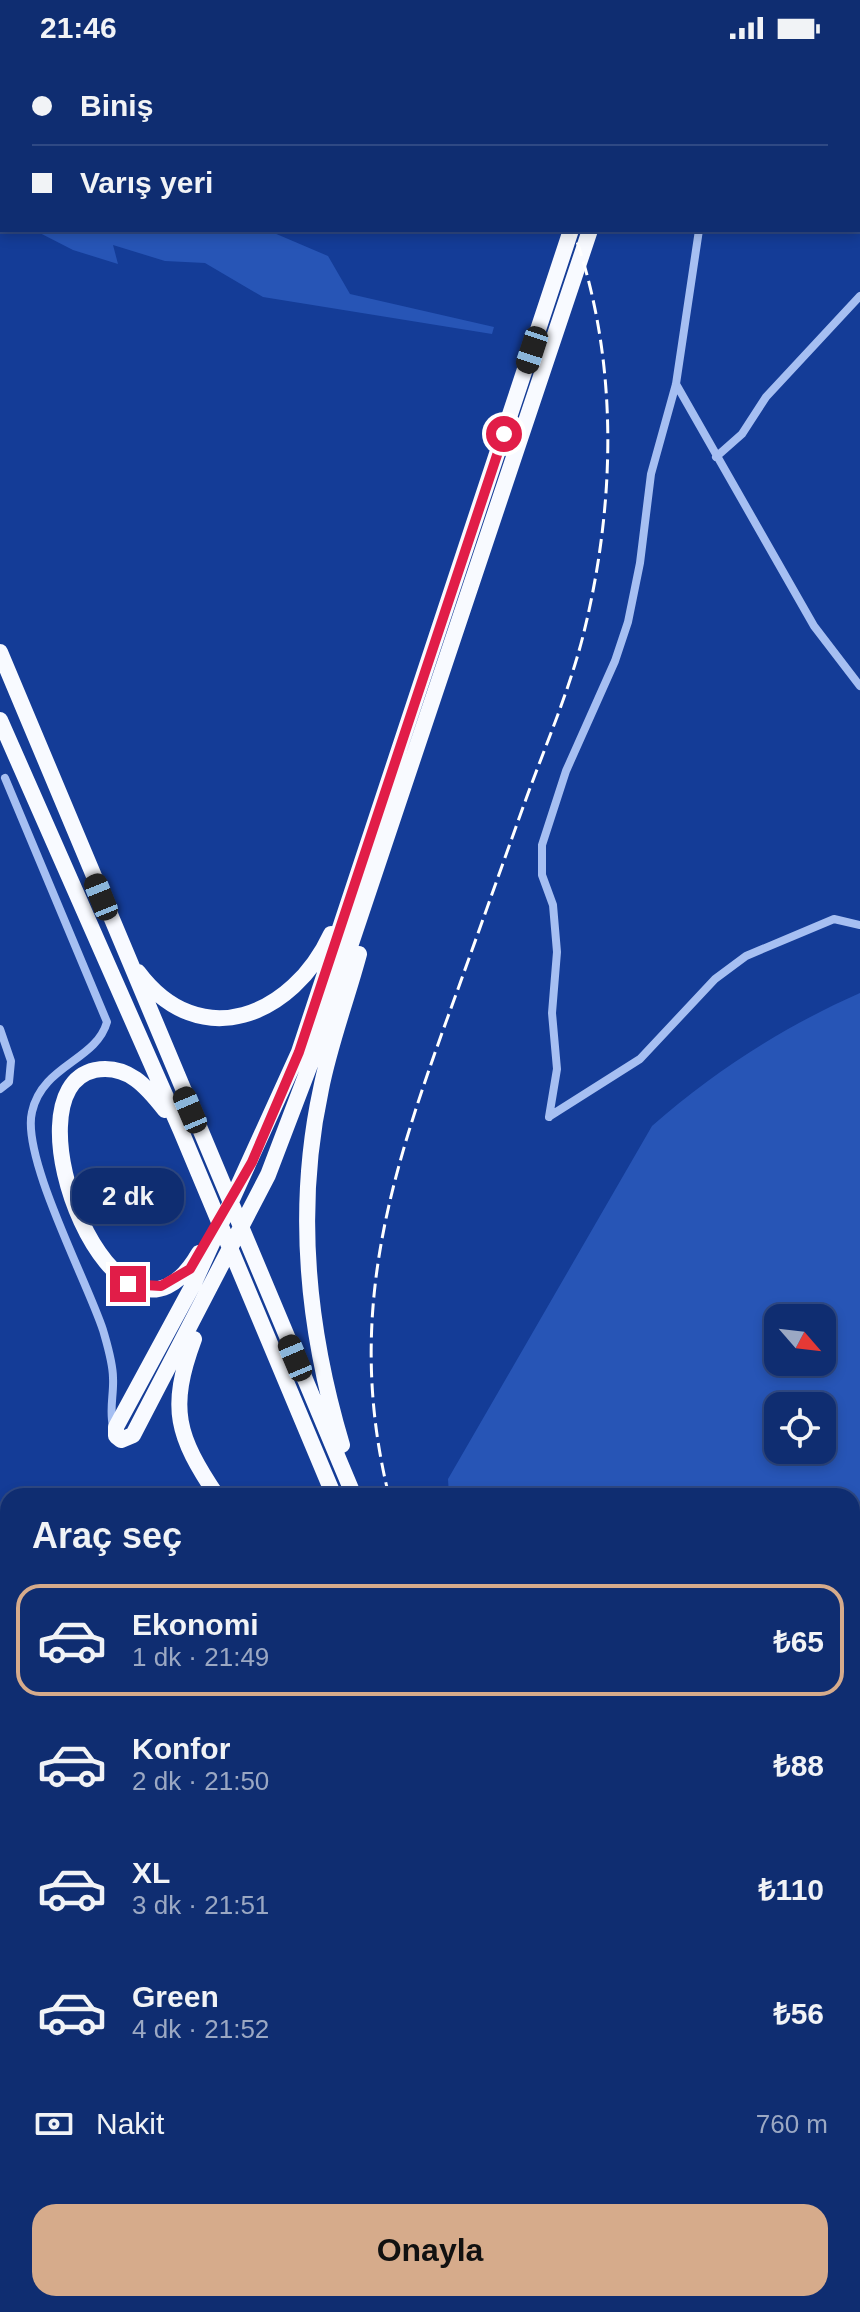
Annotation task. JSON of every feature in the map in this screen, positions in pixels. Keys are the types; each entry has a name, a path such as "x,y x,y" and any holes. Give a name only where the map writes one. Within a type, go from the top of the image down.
{"highway":[{"path":"570,232 559,266 388,815 313,1057 268,1175 216,1281 133,1435 121,1440 115,1430 252,1162 299,1052 388,815 589,232"},
{"path":"0,652 123,951 353,1488"},
{"path":"0,720 181,1131 330,1488"},
{"path":"123,951 151,989 190,1011 229,1017 273,1004 299,984 324,948 388,815"},
{"path":"354,1488 329,1399 314,1328 306,1249 306,1188 316,1112 327,1061 388,815"},
{"path":"181,1131 146,1086 115,1070 96,1070 78,1078 59,1099 54,1116 59,1165 69,1201 83,1234 104,1267 122,1282 151,1287 192,1276"},
{"path":"212,1488 186,1446 178,1408 184,1366 216,1281"},
{"path":"316,1455 325,1488"}],"street":[{"path":"699,232 676,384 651,474 639,573 628,622 615,661 566,771 542,845 542,875 553,905 557,952 552,1013 557,1069 549,1117 640,1059 715,979 746,956 834,919 860,925"},
{"path":"716,457 742,434 766,397 860,296"},
{"path":"676,384 814,626 860,686"},
{"path":"24,769 2,779 107,1022 103,1037 54,1073 31,1115 37,1160 103,1331 113,1376 111,1417 115,1430"},
{"path":"0,1089 9,1082 11,1061 1,1032"}],"shaded area":[{"path":"38,232 272,232 328,256 350,294 494,327 492,334 263,297 205,263 165,261 113,245 118,264 73,250"},
{"path":"860,993 860,1488 449,1488 448,1479 652,1126 700,1087 804,1020"}],"railway":[{"path":"388,1488 377,1432 371,1371 379,1255 391,1198 425,1082 572,674 595,582 607,481 605,379 599,328 574,232"}],"route":[{"path":"128,1284 161,1286 190,1269 252,1162 299,1052 504,434"}]}
